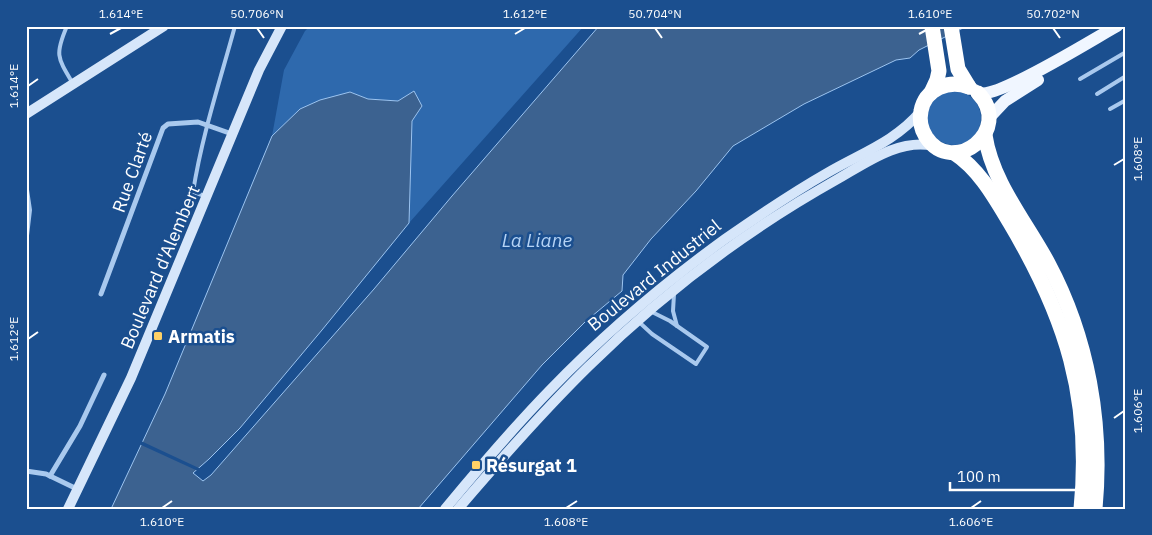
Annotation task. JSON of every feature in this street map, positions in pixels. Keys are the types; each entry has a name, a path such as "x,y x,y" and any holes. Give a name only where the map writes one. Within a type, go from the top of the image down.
{"highway":[{"path":"931,93 938,77 938,64 932,26"},
{"path":"951,26 960,75 974,90 986,103 989,118 988,128 974,147 964,151 944,151 934,146 923,132 920,123 921,111 925,100 940,87 950,84 958,84 974,90"},
{"path":"984,135 997,174 1049,264 1080,365 1092,394 1096,442 1095,509"},
{"path":"954,152 972,168 998,202 1069,328"},
{"path":"1080,365 1084,474 1081,509"}],"main road":[{"path":"974,90 993,92 1004,88 1117,26"},
{"path":"989,118 998,107 1013,95 1126,31"}],"street":[{"path":"26,114 164,26"},
{"name":"Boulevard d'Alembert","path":"68,509 131,378 263,60 281,29"},
{"name":"Boulevard Industriel","path":"445,509 534,407 590,350 731,235 812,182 894,136 921,111"},
{"name":"Rue Clarté","path":"101,294 163,128 168,124 194,121 208,124 232,134"},
{"name":"Boulevard Industriel","path":"458,509 553,401 595,359 635,314 650,310 761,227 858,167 906,145 934,146"},
{"path":"50,476 80,426 104,376"},
{"path":"26,471 50,476 78,490"}],"lane":[{"path":"67,26 58,52 73,84"},
{"path":"206,197 193,192 208,124 235,26"},
{"path":"1080,79 1126,52"},
{"path":"1097,94 1126,76"},
{"path":"1110,109 1126,100"},
{"path":"26,183 30,210 26,244"},
{"path":"675,290 672,311 677,326"},
{"path":"635,314 652,334 696,364 707,347 650,310"}],"shaded area":[{"path":"310,26 584,26 409,223 412,121 422,106 398,101 368,99 350,92 300,109 272,136 284,70 305,31"},
{"path":"954,91 964,93 973,99 979,108 981,118 979,128 973,137 964,143 954,145 944,143 935,137 929,128 927,118 929,108 935,99 944,93"}],"water":[{"name":"La Liane","path":"599,26 967,26 919,50 910,58 896,60 804,104 733,146 696,191 651,239 623,275 622,291 585,322 542,365 418,509 111,509 165,394 272,136 300,109 320,100 350,92 368,99 398,101 414,91 422,106 412,121 409,223 240,428 193,473 203,481 211,475 374,289"}],"pier":[{"path":"141,441 201,469 198,471 139,444"}],"place":[{"name":"Armatis","path":"158,336"},
{"name":"Résurgat 1","path":"476,465"}]}
